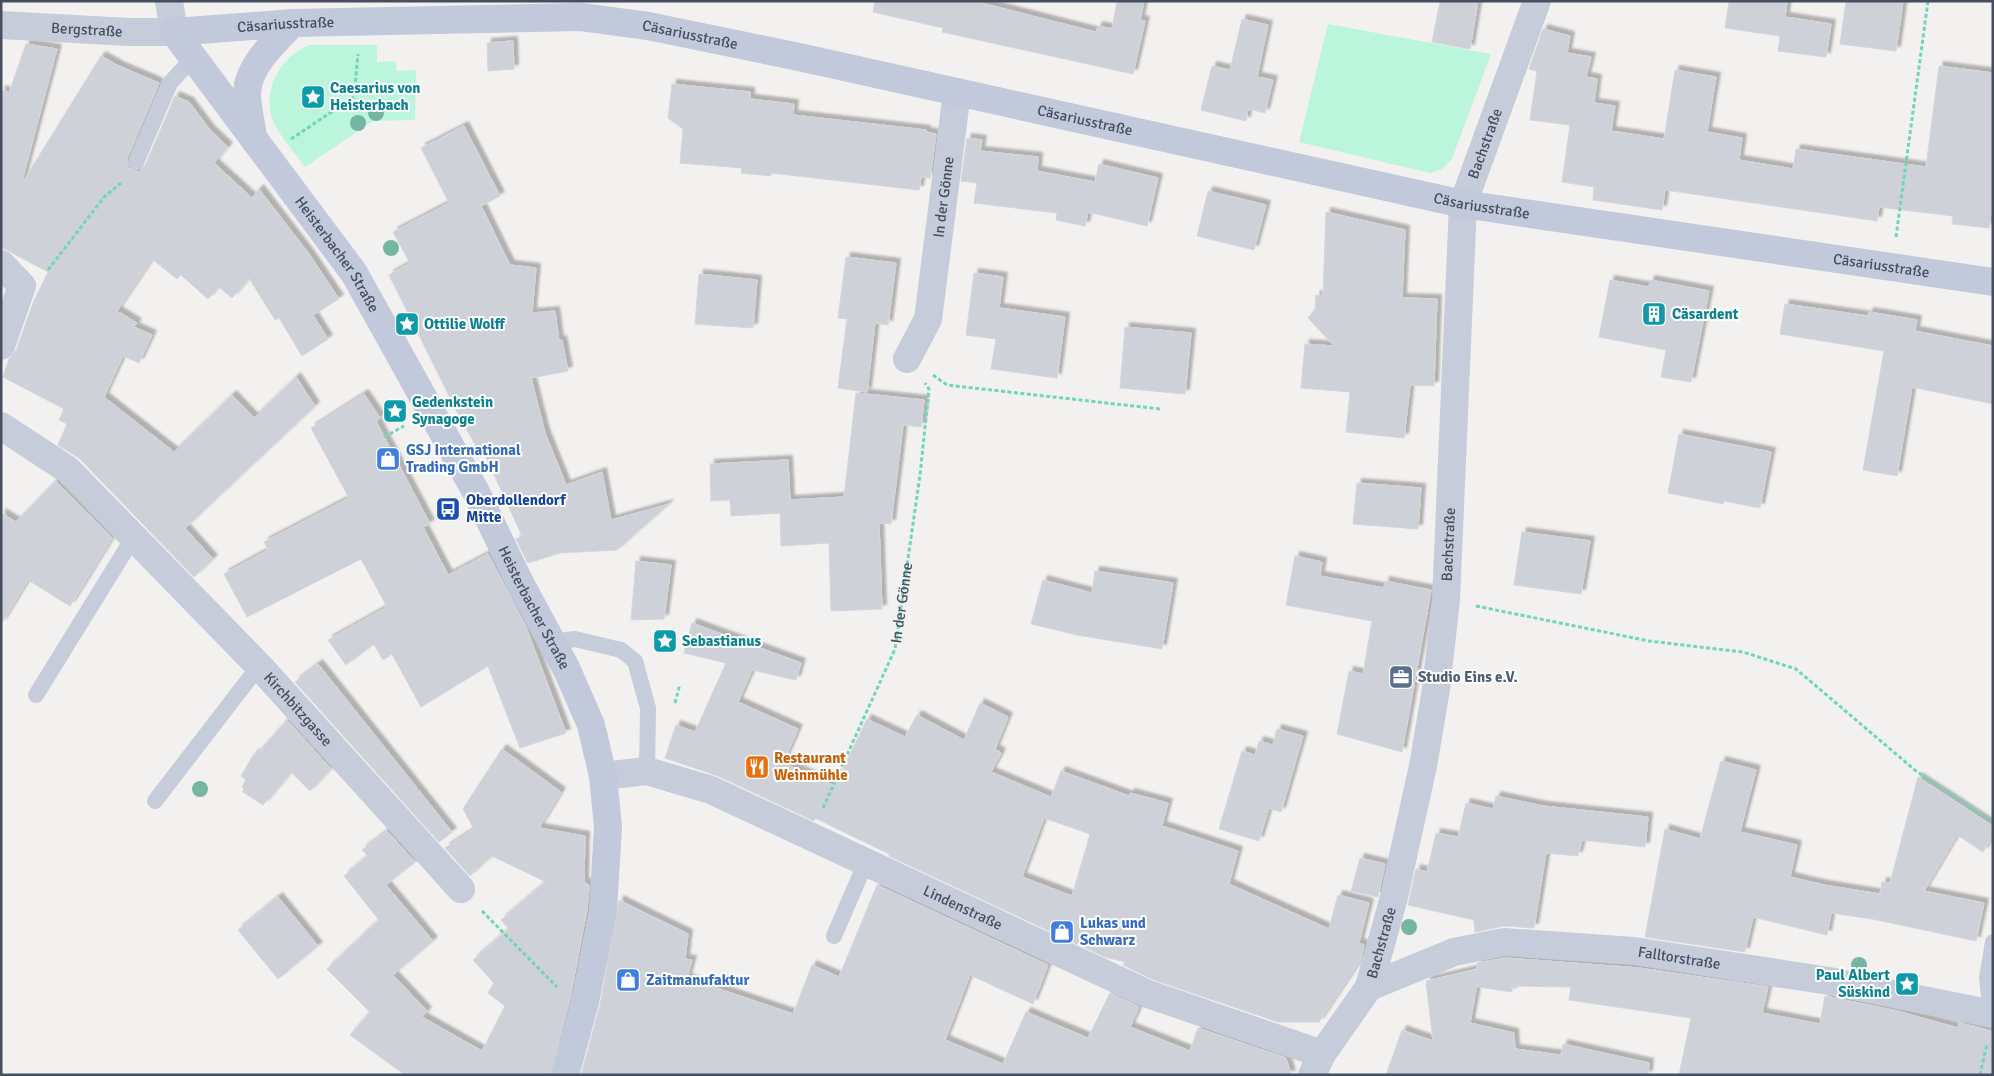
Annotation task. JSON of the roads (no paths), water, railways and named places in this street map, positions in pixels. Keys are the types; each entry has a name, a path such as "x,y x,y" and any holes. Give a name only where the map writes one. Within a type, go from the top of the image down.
{"main road":[{"name":"Cäsariusstraße","path":"174,32 293,24 581,17 672,29 1463,204 1993,282"},
{"name":"Heisterbacher Straße","path":"260,148 247,93 257,63 271,45 293,24"},
{"name":"Heisterbacher Straße","path":"174,32 354,272 476,492 520,583 553,642 591,725 603,776 608,827 603,910 585,1002 565,1075"}],"street":[{"name":"Heisterbacher Straße","path":"169,1 174,32"},
{"name":"Bachstraße","path":"1317,1064 1369,987 1394,897 1423,766 1436,690 1446,600 1463,204 1537,1"},
{"name":"Bergstraße","path":"1,24 129,32 174,32"},
{"name":"In der Gönne","path":"907,359 928,319 956,92"},
{"path":"1,264 22,286 1,346"},
{"name":"Kirchbitzgasse","path":"1,426 68,470 259,666 461,889"},
{"name":"Lindenstraße","path":"603,776 647,771 712,790 1148,994 1317,1064"},
{"name":"Falltorstraße","path":"1369,987 1454,952 1504,942 1653,954 1829,981 1992,1014"}],"lane":[{"path":"136,162 170,83 192,58"},
{"path":"36,695 133,538"},
{"path":"553,642 575,639 621,650 634,661 648,708 647,771"},
{"path":"155,801 259,666"},
{"path":"834,936 866,862"},
{"path":"1992,1014 1987,978 1993,942"}],"place":[{"name":"Caesarius von Heisterbach","path":"313,97"},
{"name":"Cäsardent","path":"1654,314"},
{"name":"Ottilie Wolff","path":"407,324"},
{"name":"Gedenkstein Synagoge","path":"395,411"},
{"name":"GSJ International Trading GmbH","path":"388,459"},
{"name":"Oberdollendorf Mitte","path":"448,509"},
{"name":"Sebastianus","path":"665,641"},
{"name":"Studio Eins e.V.","path":"1401,677"},
{"name":"Restaurant Weinmühle","path":"757,767"},
{"name":"Lukas und Schwarz","path":"1062,932"},
{"name":"Zaitmanufaktur","path":"628,980"},
{"name":"Paul Albert Süskind","path":"1907,984"}]}
